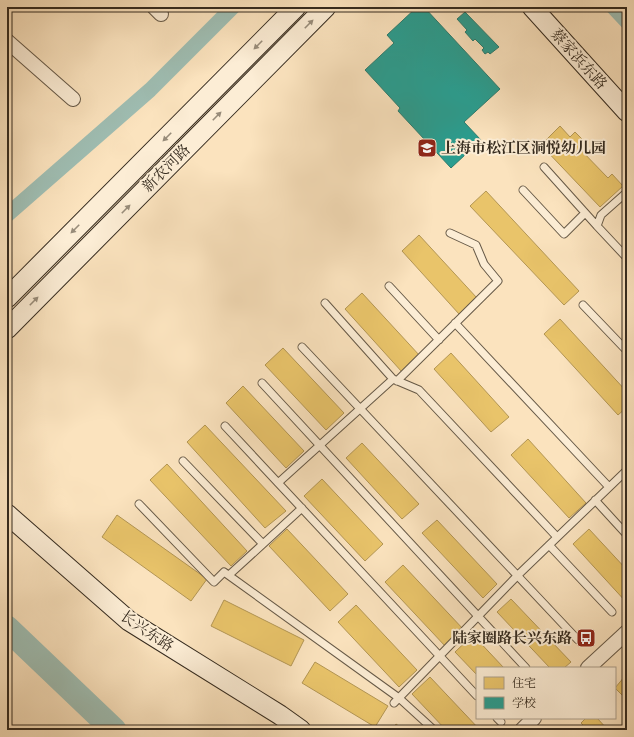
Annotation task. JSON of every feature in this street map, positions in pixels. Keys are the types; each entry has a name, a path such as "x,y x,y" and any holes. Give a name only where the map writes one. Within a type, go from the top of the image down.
{"street":[{"name":"新农河路","path":"7,298 296,7"},
{"name":"新农河路","path":"7,329 326,7"},
{"name":"蔡家浜东路","path":"532,7 627,112"},
{"path":"7,41 73,99"},
{"name":"长兴东路","path":"7,514 129,621 280,715 301,730"},
{"path":"589,667 627,632"},
{"path":"522,730 533,719"}],"lane":[{"path":"544,167 627,258"},
{"path":"523,190 564,234 585,213"},
{"path":"597,226 601,215 627,192"},
{"path":"278,483 360,408 395,380 439,340 498,281 484,264 476,245 450,233"},
{"path":"389,286 439,340"},
{"path":"325,303 395,380 419,390 557,536"},
{"path":"583,305 627,350"},
{"path":"455,324 609,487"},
{"path":"302,347 578,640"},
{"path":"262,383 525,667"},
{"path":"225,426 476,695"},
{"path":"184,461 263,544"},
{"path":"396,701 557,536 627,470"},
{"path":"595,500 627,535"},
{"path":"139,504 214,582 224,572 229,575 434,730"},
{"path":"229,575 302,508"},
{"path":"549,545 612,612"}],"building: 住宅":[{"path":"560,126 570,137 575,132 584,141 578,147 608,178 612,174 623,186 600,207 541,145"},
{"path":"486,191 579,291 564,305 470,206"},
{"path":"419,235 477,298 459,314 402,251"},
{"path":"362,293 420,356 402,372 345,309"},
{"path":"560,319 627,392 627,407 618,415 544,334"},
{"path":"283,348 344,413 326,430 265,365"},
{"path":"451,353 509,417 491,432 434,369"},
{"path":"243,386 304,451 286,468 226,403"},
{"path":"205,425 286,511 265,528 187,442"},
{"path":"528,439 586,503 569,518 511,455"},
{"path":"362,443 419,504 402,519 346,458"},
{"path":"167,464 247,551 231,566 150,480"},
{"path":"322,479 383,544 365,561 304,496"},
{"path":"117,515 207,579 191,601 102,537"},
{"path":"437,520 497,584 483,598 422,533"},
{"path":"287,529 348,594 330,611 269,546"},
{"path":"589,529 627,570 627,603 573,544"},
{"path":"403,565 464,630 446,647 385,582"},
{"path":"511,599 571,662 565,667 549,667 497,612"},
{"path":"224,600 304,640 291,666 211,626"},
{"path":"356,605 417,670 399,687 338,622"},
{"path":"473,635 503,667 476,667 476,674 455,652"},
{"path":"315,662 388,706 375,727 302,683"},
{"path":"625,676 627,679 627,700 616,689 616,687"},
{"path":"430,677 480,730 446,730 412,694"},
{"path":"585,719 598,719 608,730 588,730 581,723"},
{"path":"396,724 404,730 392,730"}],"building: 学校":[{"path":"417,7 424,7 500,89 464,122 481,140 451,168 398,111 400,108 365,70 394,43 387,35"},
{"path":"465,12 499,47 490,54 488,52 485,54 482,50 484,48 475,39 473,41 465,32 467,30 457,19"}],"waterway":[{"path":"7,215 150,90 233,7"},
{"path":"613,7 627,22"},
{"path":"7,628 114,730"}],"place":[{"name":"上海市松江区洞悦幼儿园","path":"427,148"},
{"name":"陆家圈路长兴东路","path":"586,638"}]}
